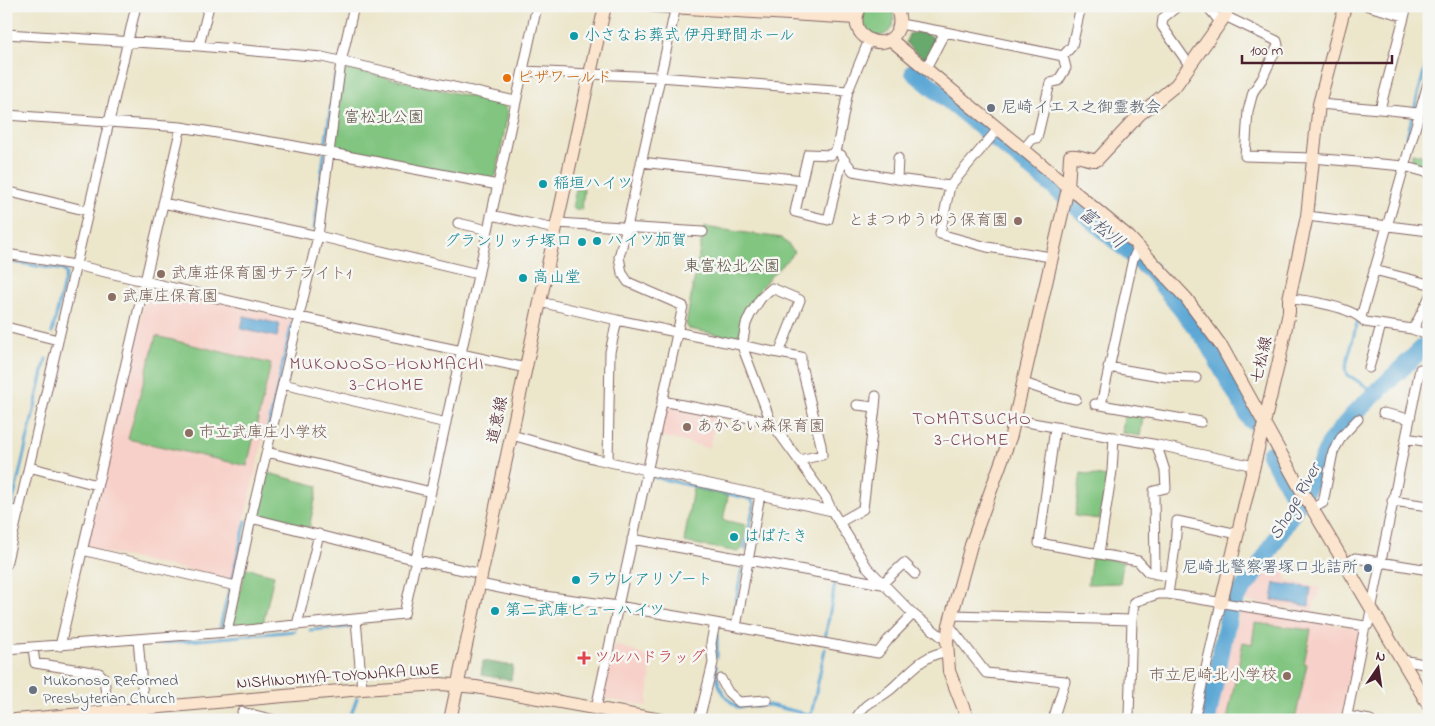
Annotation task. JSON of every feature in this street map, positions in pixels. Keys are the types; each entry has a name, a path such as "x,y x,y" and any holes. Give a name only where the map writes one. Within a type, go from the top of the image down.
{"street":[{"path":"6,565 136,6"},
{"path":"199,46 209,6"},
{"path":"227,632 233,585 252,518 318,236 326,152 341,62 354,6"},
{"path":"6,649 227,632 404,614 536,6"},
{"name":"道意線","path":"450,720 605,6"},
{"path":"654,6 859,12 857,28 863,37 880,42 890,39 896,33 900,24 899,14 895,6"},
{"path":"1063,56 1072,46 1081,6"},
{"path":"1178,6 1163,18 1162,26 1190,66"},
{"path":"1207,6 1277,42 1278,45 1262,79 1253,92 1248,111 1245,156 1312,158 1404,166 1429,173"},
{"name":"七松線","path":"1194,720 1225,603 1238,534 1290,312 1289,299 1307,216 1319,104 1345,6"},
{"path":"1368,6 1404,16"},
{"path":"1380,109 1407,6"},
{"path":"596,708 683,306 628,282 622,273 619,257 676,7"},
{"path":"968,720 949,671 947,646 951,620 972,545 1011,436 1068,188 1070,156 1097,160 1140,114 1176,85 1225,15"},
{"path":"900,24 1063,56"},
{"path":"926,68 945,32"},
{"path":"6,34 199,46 322,57 516,101"},
{"path":"890,39 1068,188 1186,298 1203,319 1222,347 1300,488 1345,564 1368,619 1402,660 1429,706"},
{"path":"842,158 828,220 795,212 808,154 831,155 837,148 848,91 869,40"},
{"path":"1023,150 1032,138 1037,138 1050,83 1058,81 1066,68 1063,56"},
{"path":"523,71 660,77 848,91"},
{"path":"1359,316 1388,225 1418,113 1426,98 1429,80"},
{"path":"1319,104 1418,113"},
{"path":"6,115 182,127 498,185"},
{"path":"60,646 144,282 182,127"},
{"path":"998,129 950,186 940,234 987,247 1051,256"},
{"path":"837,148 842,158 854,171 950,186"},
{"path":"897,179 898,158"},
{"path":"641,162 802,180"},
{"path":"6,191 88,211"},
{"path":"163,203 318,236 478,274"},
{"path":"491,215 556,226 627,227 703,232"},
{"path":"1307,216 1429,230"},
{"path":"458,223 488,230"},
{"path":"1136,253 1098,404 1201,422"},
{"path":"6,254 75,265 526,368"},
{"path":"1374,270 1429,284"},
{"path":"779,353 800,300 772,288 760,298 750,315 746,324 742,346 771,422 826,498 866,566 882,584 947,646"},
{"path":"1412,329 1429,298"},
{"path":"1289,299 1300,299 1332,306 1359,316 1365,322 1412,329 1427,335"},
{"path":"540,302 617,320 801,357 801,365 822,445 822,455 799,460"},
{"path":"608,461 610,352 617,320"},
{"path":"1370,368 1381,325"},
{"path":"6,326 58,340"},
{"path":"1108,367 1166,376 1196,378"},
{"path":"1370,720 1347,718 1420,369 1429,370"},
{"path":"1024,383 1076,399"},
{"path":"283,384 446,423"},
{"path":"840,522 863,509 865,465 876,396"},
{"path":"662,401 771,422"},
{"path":"857,405 875,407"},
{"path":"1382,413 1410,419"},
{"path":"1311,507 1323,503 1333,452 1342,436 1358,419"},
{"path":"1015,420 1158,445 1254,466"},
{"path":"1055,428 1039,543 1138,561 1148,572 1171,577"},
{"path":"512,435 596,459 832,511"},
{"path":"1099,553 1112,471 1114,437"},
{"path":"1406,438 1429,442"},
{"path":"1155,574 1154,491 1166,488 1165,471 1158,445"},
{"path":"267,452 431,492"},
{"path":"29,467 97,485"},
{"path":"736,627 760,495"},
{"path":"1392,501 1429,506"},
{"path":"6,508 18,512"},
{"path":"252,518 417,560 529,594 618,606 878,654 888,640 914,614"},
{"path":"1168,594 1177,521 1238,534"},
{"path":"298,625 319,534"},
{"path":"632,539 882,584"},
{"path":"82,550 233,585"},
{"path":"1345,564 1355,558 1429,570"},
{"path":"882,584 904,563 915,574"},
{"path":"1126,720 1129,716 1134,602 1158,594 1168,594 1241,606 1368,619"},
{"path":"356,620 362,688"},
{"path":"951,620 1132,620"},
{"path":"951,620 986,673 1065,681 1053,720"},
{"path":"699,720 713,663 711,643 715,623"},
{"path":"138,639 144,709"},
{"path":"855,720 865,704 890,690 913,668 941,652 947,646"},
{"path":"33,648 35,663 99,673 104,678 108,711"},
{"path":"1402,660 1429,665"},
{"path":"721,679 728,692 740,702 767,700"},
{"name":"NISHINOMIYA-TOYONAKA LINE","path":"15,720 144,709 243,711 362,688 458,684 661,720"},
{"path":"243,711 275,720"}],"shaded area":[{"name":"市立武庫庄小学校","path":"152,288 290,319 291,321 230,580 91,549 86,544 147,291"},
{"name":"あかるい森保育園","path":"670,407 716,418 709,448 659,436 664,411"},
{"path":"1264,567 1286,572 1286,580 1320,587 1312,612 1245,601"},
{"name":"市立尼崎北小学校","path":"1240,611 1357,628 1360,632 1341,720 1212,720"},
{"path":"615,644 652,659 647,706 606,699 604,695"}],"green space":[{"path":"878,4 889,9 894,20 889,31 878,36 867,31 862,20 867,9"},
{"path":"917,32 929,35 935,40 936,43 929,57 923,58 909,47 906,42 909,34"},
{"name":"富松北公園","path":"350,69 503,104 508,112 496,176 490,180 338,150 334,145 344,72"},
{"path":"1412,153 1429,157 1429,169 1412,163"},
{"path":"576,189 584,189 582,210 572,208"},
{"name":"東富松北公園","path":"704,227 782,238 795,252 767,280 753,299 747,310 740,336 736,338 689,329 686,324"},
{"path":"156,336 271,364 247,466 128,439"},
{"path":"1124,415 1143,417 1140,436 1122,433"},
{"path":"268,473 318,486 309,528 263,517 259,510"},
{"path":"1081,473 1107,477 1100,519 1075,516"},
{"path":"693,488 728,496 723,520 746,525 742,549 738,552 684,542"},
{"path":"1092,556 1123,562 1120,583 1088,584"},
{"path":"246,568 274,575 263,624 237,626 233,622"},
{"path":"1255,623 1311,630 1304,663 1307,664 1295,720 1227,720 1243,642 1252,644"},
{"path":"483,661 513,666 511,680 481,675"}],"water":[{"path":"244,316 280,324 277,337 241,329"},
{"path":"1275,583 1311,588 1309,606 1272,600"}],"waterway":[{"name":"富松川","path":"831,6 842,7"},
{"path":"1402,155 1429,53"},
{"name":"富松川","path":"914,72 1047,181 1151,271 1206,340 1251,420"},
{"path":"314,228 335,76"},
{"path":"1392,195 1397,174"},
{"path":"6,261 63,270 66,274 52,333"},
{"path":"1358,319 1345,370 1348,375 1377,393"},
{"path":"268,428 292,323"},
{"name":"Shoge River","path":"1207,720 1229,613 1236,598 1258,569 1319,468 1331,441 1354,414 1429,342"},
{"path":"12,505 46,359"},
{"name":"富松川","path":"1270,454 1298,503"},
{"path":"653,477 751,499 754,503 745,549"},
{"path":"6,529 10,515"},
{"path":"220,627 246,521"},
{"path":"735,607 742,568"},
{"path":"825,639 836,578"},
{"path":"310,630 352,627"},
{"path":"156,644 295,631"},
{"path":"717,633 717,657"},
{"path":"811,715 825,649"},
{"path":"716,666 717,679 721,690 737,707 769,705 811,715 812,720"},
{"path":"349,720 357,698"}],"place":[{"name":"小さなお葬式 伊丹野間ホール","path":"574,36"},
{"name":"ピザワールド","path":"507,78"},
{"name":"尼崎イエス之御霊教会","path":"991,108"},
{"name":"稲垣ハイツ","path":"543,184"},
{"name":"とまつゆうゆう保育園","path":"1018,221"},
{"name":"ハイツ加賀","path":"597,241"},
{"name":"グランリッチ塚口","path":"582,242"},
{"name":"武庫荘保育園サテライト1","path":"161,274"},
{"name":"高山堂","path":"523,278"},
{"name":"武庫庄保育園","path":"112,297"},
{"name":"あかるい森保育園","path":"687,427"},
{"name":"市立武庫庄小学校","path":"189,433"},
{"name":"はばたき","path":"734,537"},
{"name":"尼崎北警察署塚口北詰所","path":"1368,568"},
{"name":"ラウレアリゾート","path":"576,580"},
{"name":"第二武庫ビューハイツ","path":"495,611"},
{"name":"ツルハドラッグ","path":"584,658"},
{"name":"市立尼崎北小学校","path":"1287,676"},
{"name":"Mukonoso Reformed Presbyterian Church","path":"33,690"}],"district":[{"name":"MUKONOSO-HONMACHI 3-CHOME","path":"387,375"},
{"name":"TOMATSUCHO 3-CHOME","path":"972,430"}]}
